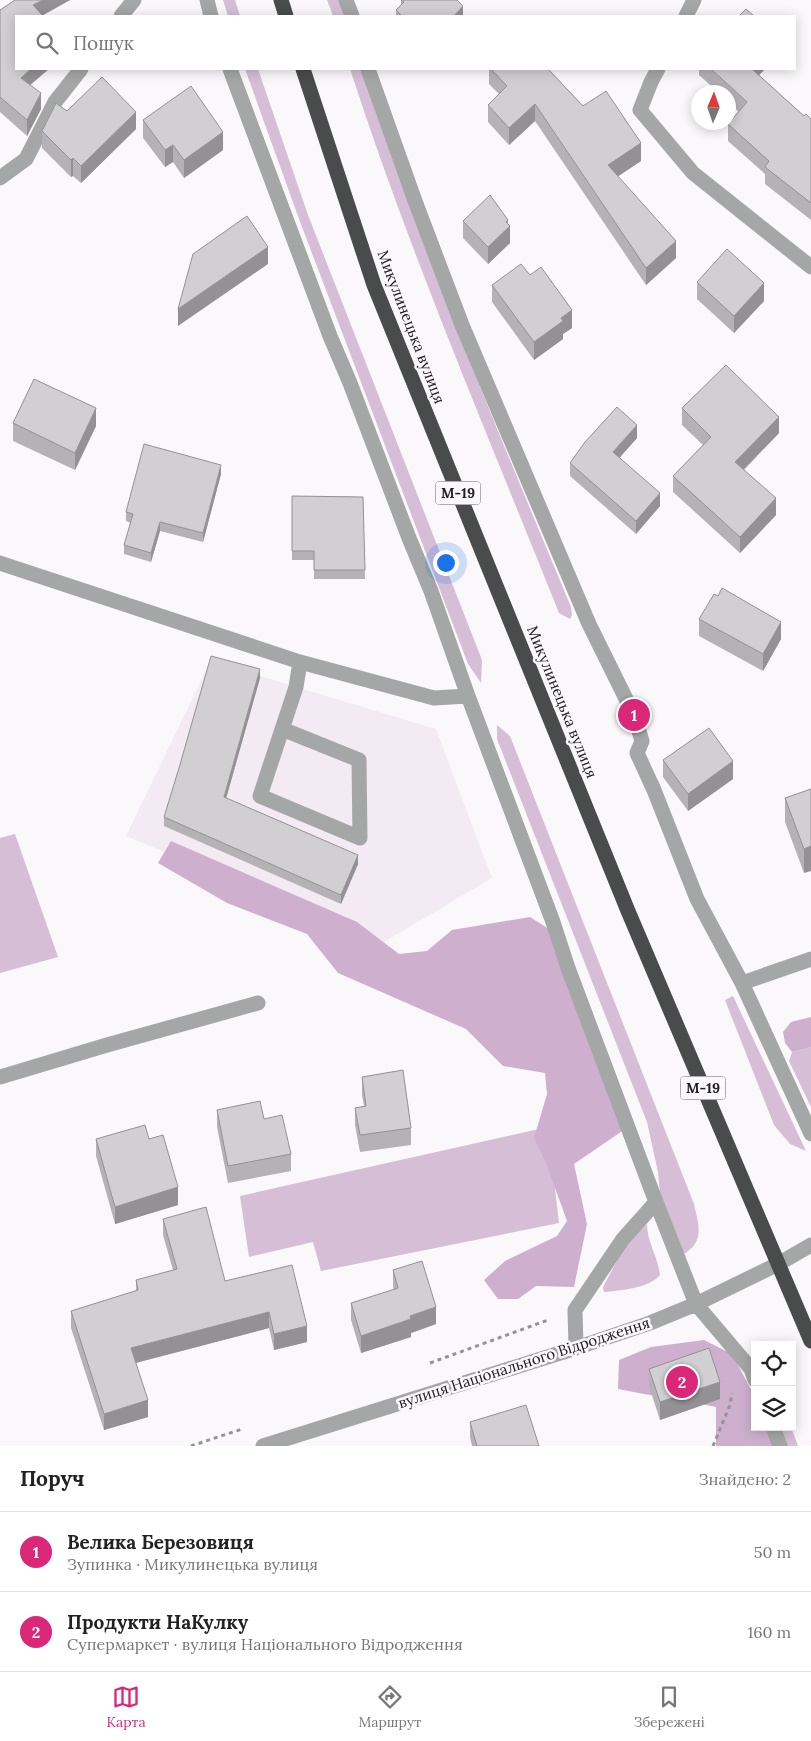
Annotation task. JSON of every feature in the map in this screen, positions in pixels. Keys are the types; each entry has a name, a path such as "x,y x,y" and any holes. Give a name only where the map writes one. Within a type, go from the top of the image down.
{"highway":[{"path":"281,0 286,15"},
{"name":"Микулинецька вулиця","path":"304,70 374,285 628,911 811,1341"}],"street":[{"path":"122,15 134,0"},
{"path":"207,0 211,15"},
{"path":"346,0 352,15"},
{"path":"686,15 694,0"},
{"path":"0,178 26,159 55,102 80,70"},
{"path":"230,70 323,318 350,382 408,538 431,591 468,696 656,1202 696,1304 751,1369"},
{"path":"368,70 462,326 588,624 634,715 642,741 637,753 654,790 696,899 742,984 811,1134"},
{"path":"658,70 640,110 694,173 811,267"},
{"path":"0,563 300,662 434,698 468,696"},
{"path":"282,729 359,760 360,838 260,796 282,729 296,687 300,662"},
{"path":"742,984 811,959"},
{"path":"0,1077 258,1003"},
{"path":"576,1348 575,1310 623,1239 656,1202"},
{"name":"вулиця Національного Відродження","path":"263,1446 650,1323 696,1304 778,1264 811,1245"},
{"path":"774,1431 780,1446"}],"path":[{"path":"713,1446 730,1405 734,1378 751,1376"}],"shaded area":[{"path":"223,0 235,0 240,15 228,15"},
{"path":"327,0 339,0 344,15 333,15"},
{"path":"245,70 258,70 308,215 482,660 481,683 468,664 299,219"},
{"path":"350,70 361,70 435,273 571,607 572,615 570,619 559,613 477,411 373,138"},
{"path":"211,660 436,729 492,878 384,942 126,836"},
{"path":"497,725 510,736 694,1204 699,1233 694,1245 682,1255 660,1193 658,1172 647,1122 497,739"},
{"path":"15,834 58,957 0,973 0,838"},
{"path":"171,841 357,922 399,954 427,951 452,930 530,917 549,929 631,1125 574,1164 587,1224 574,1287 536,1286 518,1299 498,1299 484,1280 505,1261 557,1236 567,1221 546,1163 534,1138 547,1094 545,1073 503,1066 466,1029 338,973 307,934 227,903 158,863"},
{"path":"733,996 806,1151 790,1144 774,1125 725,1000"},
{"path":"811,1017 811,1047 792,1052 785,1043 783,1032 791,1022"},
{"path":"811,1047 811,1107 789,1061 792,1052"},
{"path":"548,1127 559,1223 321,1271 313,1242 249,1257 240,1196"},
{"path":"647,1224 647,1231 660,1275 655,1280 641,1286 604,1292 603,1287 622,1254 633,1238"},
{"path":"704,1340 732,1354 751,1390 751,1431 772,1431 778,1446 716,1446 716,1407 618,1389 619,1360 651,1347"},
{"path":"781,1431 792,1431 798,1446 787,1446"}],"building":[{"path":"15,0 43,0 33,5 42,15 15,15 15,70 30,70 21,78 41,93 27,120 0,97 0,10"},
{"path":"401,0 457,0 463,6 455,15 401,15 396,10 404,2"},
{"path":"746,9 753,15 740,15"},
{"path":"492,70 549,70 583,106 606,91 641,143 608,165 676,241 646,268 535,104 509,128 488,105 507,86"},
{"path":"712,70 753,70 804,116 806,114 811,119 811,203 765,167 769,161 735,130 736,115 747,102 736,92 736,85 728,85"},
{"path":"102,77 136,112 81,166 73,158 71,160 42,131 56,103 67,111"},
{"path":"191,86 223,132 184,160 173,145 165,150 143,120"},
{"path":"490,195 508,220 506,222 510,226 488,247 463,221"},
{"path":"247,216 268,247 178,309 193,254"},
{"path":"727,249 764,283 734,316 697,282"},
{"path":"521,264 530,275 541,267 572,310 561,318 563,321 534,342 492,285"},
{"path":"726,365 779,417 735,462 776,498 740,537 673,476 711,437 682,408"},
{"path":"34,379 96,408 75,453 13,423"},
{"path":"617,407 637,425 613,452 660,493 636,521 570,463 585,442"},
{"path":"144,444 221,465 203,533 160,522 151,553 124,545 133,514 126,512"},
{"path":"292,496 363,497 365,570 314,570 314,551 292,551"},
{"path":"722,588 781,622 763,654 699,619 714,594 718,596"},
{"path":"211,656 260,669 224,797 358,855 341,895 164,817"},
{"path":"709,728 733,761 688,794 663,760"},
{"path":"811,789 811,846 804,849 785,798"},
{"path":"403,1070 411,1128 360,1135 355,1108 366,1106 362,1077"},
{"path":"260,1101 264,1119 282,1115 291,1154 228,1166 217,1110"},
{"path":"145,1125 149,1139 163,1135 178,1187 115,1207 96,1139"},
{"path":"206,1207 225,1281 292,1265 307,1326 274,1334 269,1312 131,1348 148,1400 104,1414 71,1311 138,1290 136,1280 177,1269 163,1219"},
{"path":"422,1261 436,1307 410,1316 411,1319 361,1336 351,1303 398,1288 393,1270"},
{"path":"709,1348 720,1382 660,1402 649,1369"},
{"path":"526,1405 539,1446 477,1446 470,1422"}],"place":[{"name":"Велика Березовиця","path":"634,715"},
{"name":"Продукти НаКулку","path":"682,1382"}]}
